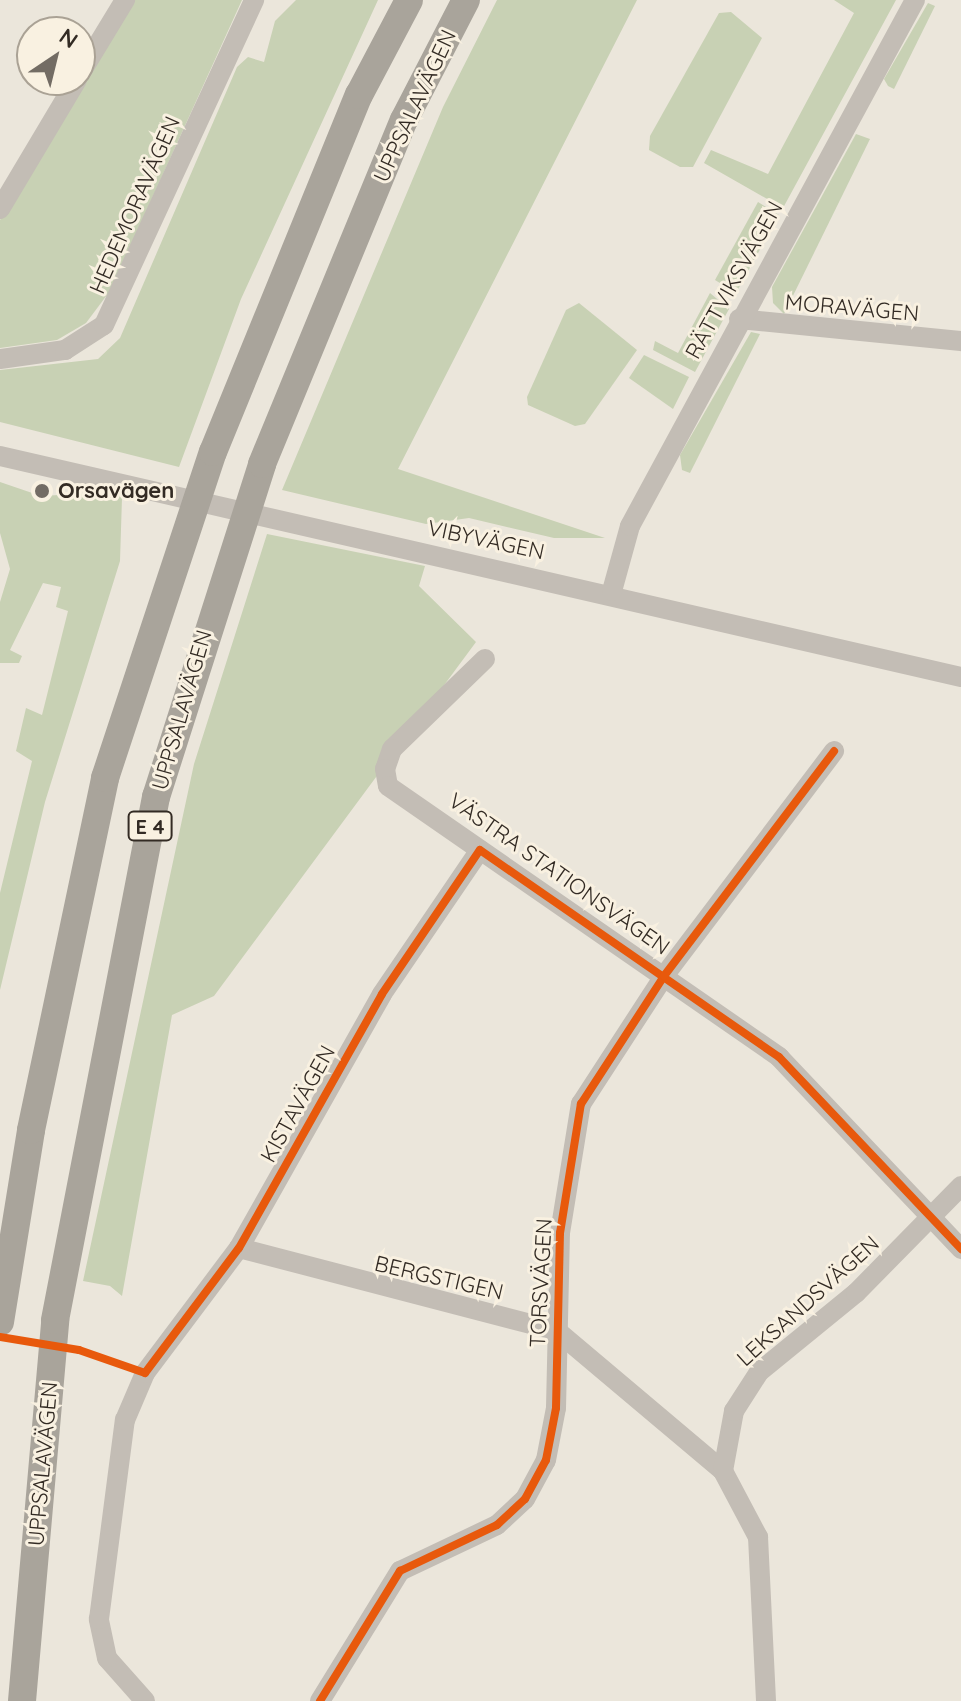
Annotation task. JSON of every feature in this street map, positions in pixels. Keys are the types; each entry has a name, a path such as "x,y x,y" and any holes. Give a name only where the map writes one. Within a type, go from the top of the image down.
{"highway":[{"name":"E 4","path":"0,1322 31,1130 110,763 213,452 359,95 409,0"},
{"name":"UPPSALAVÄGEN","path":"22,1701 55,1320 156,797 262,464 404,120 466,0"}],"street":[{"path":"96,48 125,0"},
{"name":"HEDEMORAVÄGEN","path":"0,359 65,350 104,325 254,0"},
{"name":"RÄTTVIKSVÄGEN","path":"612,591 630,526 739,319 915,0"},
{"path":"0,209 67,96"},
{"name":"MORAVÄGEN","path":"739,319 961,341"},
{"name":"VIBYVÄGEN","path":"0,456 141,490 612,591 961,677"},
{"name":"VÄSTRA STATIONSVÄGEN","path":"485,659 392,749 385,769 388,786 664,976 821,1095 961,1249"},
{"name":"TORSVÄGEN","path":"320,1701 400,1571 497,1525 525,1499 553,1435 560,1233 581,1104 664,976 834,751"},
{"name":"KISTAVÄGEN","path":"145,1701 107,1658 99,1619 125,1420 145,1373 239,1248 366,1020 480,850"},
{"name":"LEKSANDSVÄGEN","path":"723,1471 734,1411 759,1372 932,1219 961,1186"},
{"name":"BERGSTIGEN","path":"239,1248 557,1331 723,1471"},
{"path":"723,1471 758,1537 766,1701"}],"green space":[{"path":"132,0 242,0 110,291 86,323 57,340 0,348 0,220 74,96 96,96 96,60"},
{"path":"296,0 378,0 241,299 179,467 0,422 0,370 98,359 120,338 237,67 248,57 264,62 275,21"},
{"path":"497,0 637,0 398,469 605,538 554,538 469,518 426,524 282,490 443,107"},
{"path":"834,0 896,0 783,208 704,163 711,150 768,174 854,13"},
{"path":"928,3 935,6 894,89 884,79"},
{"path":"731,12 762,38 693,167 680,167 649,150 650,136 719,13"},
{"path":"856,134 870,139 784,314 773,303 772,287"},
{"path":"758,202 779,215 736,293 715,280"},
{"path":"710,293 729,309 695,372 653,350 655,341 678,353"},
{"path":"579,303 637,350 585,424 575,426 528,405 527,397 566,310"},
{"path":"751,332 760,334 690,473 682,470 680,455"},
{"path":"644,355 689,377 673,409 629,378"},
{"path":"0,482 41,496 114,492 122,498 120,561 45,802 0,990 0,893 32,761 16,751 26,708 42,715 68,611 56,607 61,587 43,583 10,650 22,656 19,663 0,663 0,602 10,569 0,533"},
{"path":"267,534 425,566 419,586 476,642 214,996 172,1015 122,1296 110,1286 83,1281 194,764"}],"cycle path":[{"path":"320,1701 400,1571 497,1525 525,1499 546,1460 556,1408 560,1233 581,1104 664,976 834,751"},
{"path":"0,1337 79,1350 145,1373 239,1248 382,994 480,850 779,1057 961,1249"}],"place":[{"name":"Orsavägen","path":"42,491"}]}
